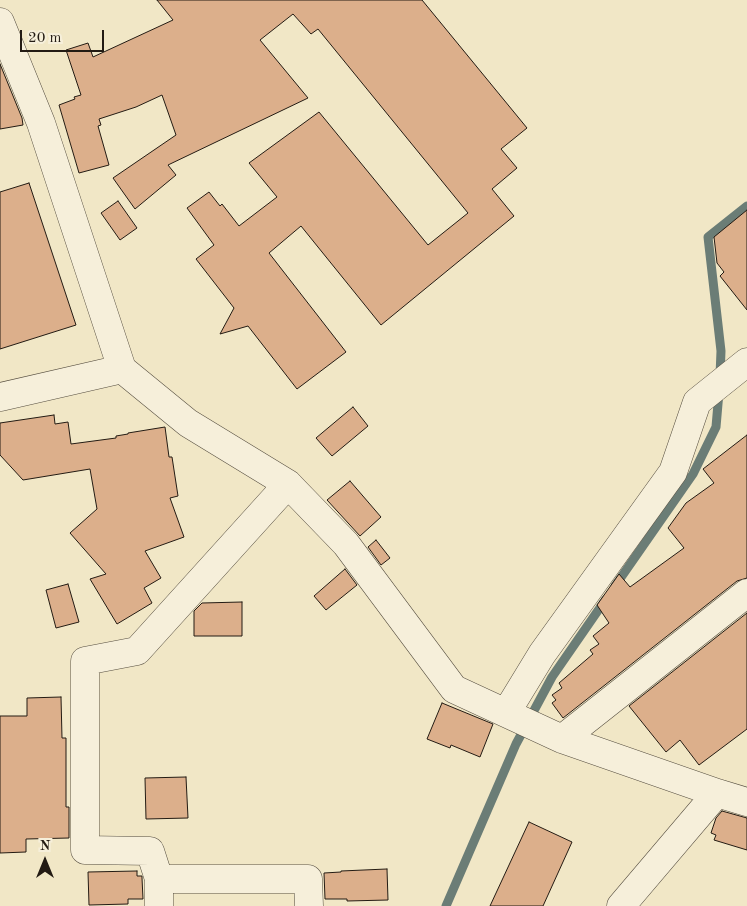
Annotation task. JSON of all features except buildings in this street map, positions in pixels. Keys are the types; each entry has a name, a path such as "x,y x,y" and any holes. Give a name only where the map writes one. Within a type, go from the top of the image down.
{"street":[{"path":"0,22 41,123 122,369 188,423 288,484 346,544 454,689 562,739 747,802"},
{"path":"506,713 542,654 674,472 697,402 747,362"},
{"path":"0,396 122,369"},
{"path":"288,484 137,651 85,661 85,850 150,851 159,893 308,879 309,906"},
{"path":"562,739 747,592"},
{"path":"621,906 717,793"}],"waterway":[{"path":"720,376 721,351 708,237 747,206"},
{"path":"615,586 693,474 716,427 719,392"},
{"path":"446,906 516,744 552,677 606,599"}]}
